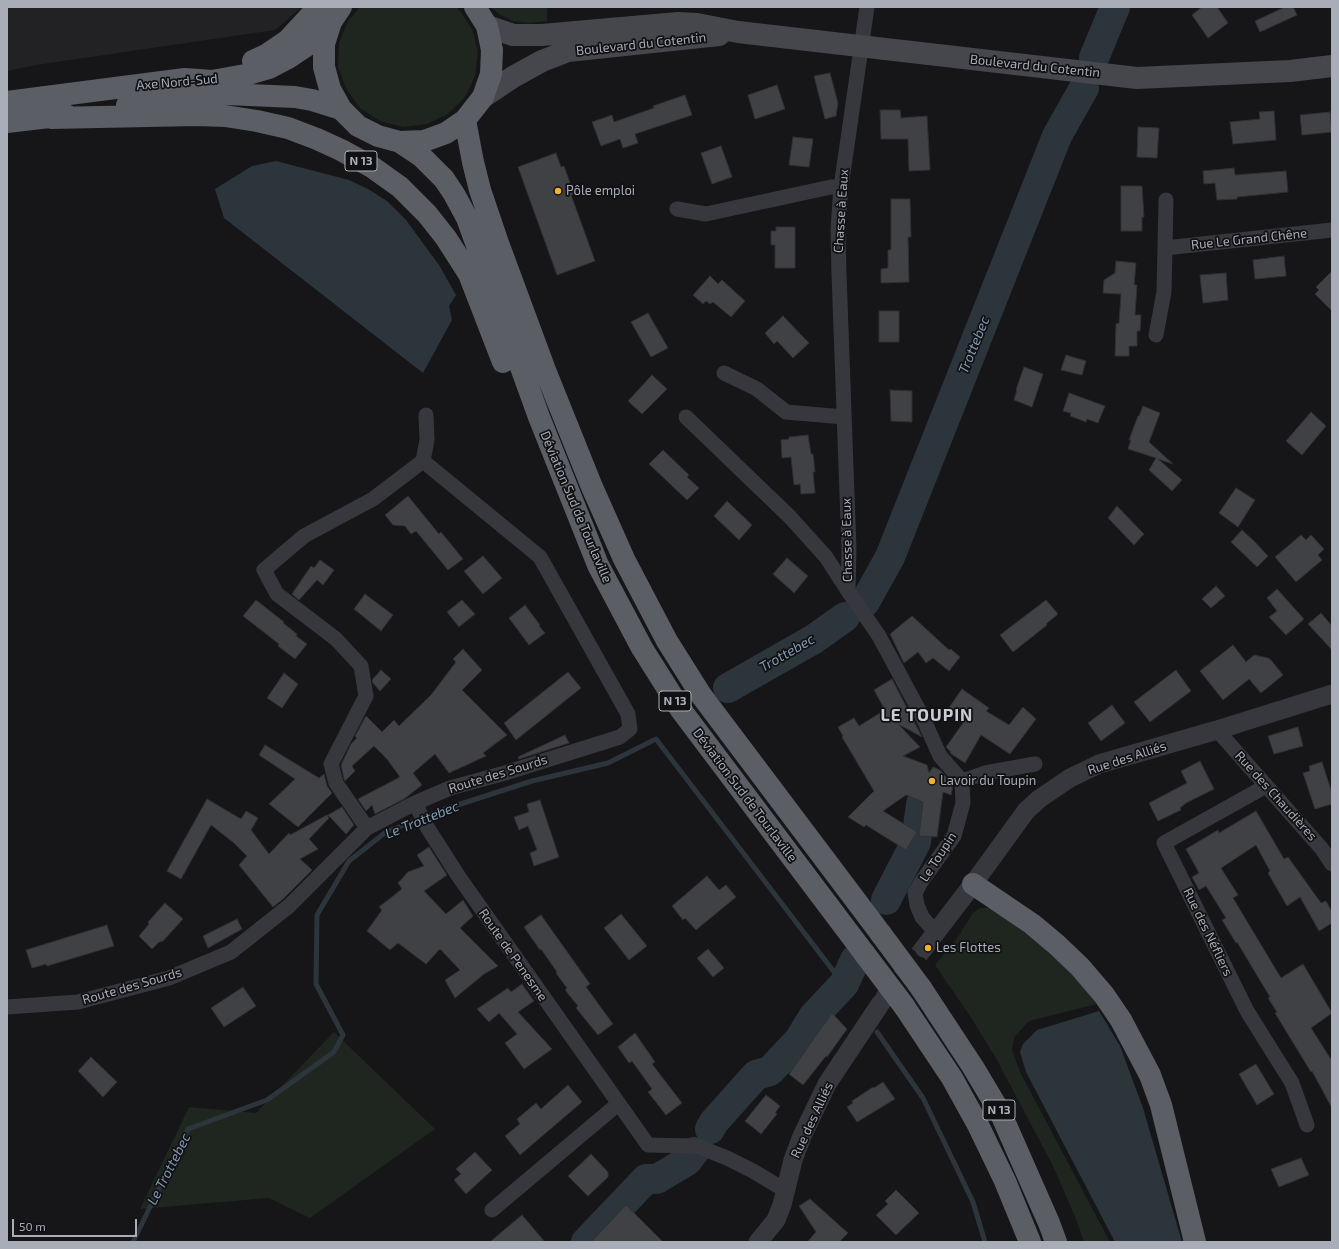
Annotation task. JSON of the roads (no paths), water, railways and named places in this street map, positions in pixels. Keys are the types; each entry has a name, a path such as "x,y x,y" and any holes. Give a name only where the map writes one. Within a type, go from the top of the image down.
{"highway":[{"path":"329,12 324,44 324,67 330,89 341,109 358,126 378,136 400,142 424,141 446,133 465,120 483,97 491,74 492,50 487,26 475,7"},
{"name":"Axe Nord-Sud","path":"7,102 185,80 212,81 245,75 269,68 288,58 309,44 329,12"},
{"name":"Axe Nord-Sud","path":"7,122 51,118 191,94 295,97 312,100 341,109"},
{"name":"N 13","path":"51,118 197,114 225,116 288,128 341,150 372,167 400,187 427,214 446,238 469,274 507,373 518,396 539,417"},
{"name":"Déviation Sud de Tourlaville","path":"465,120 480,190 545,370 592,487 624,559 667,641 701,695 921,988 973,1067 1001,1114 1056,1242"},
{"name":"Déviation Sud de Tourlaville","path":"400,142 421,156 444,179 464,212 539,417 598,565 642,648 681,710 904,1006 952,1078 978,1124 1005,1181 1030,1242"},
{"path":"973,884 1032,924 1057,945 1080,967 1104,995 1121,1020 1150,1075 1161,1105 1195,1242"}],"main road":[{"name":"Boulevard du Cotentin","path":"487,26 516,35 542,35 678,23 697,24 738,32 1137,78 1290,71 1332,66"},
{"name":"Boulevard du Cotentin","path":"483,97 513,77 568,51 592,47 700,38 738,32"}],"street":[{"name":"Chasse à Eaux","path":"854,601 849,549 838,229 841,187 867,7"},
{"path":"677,209 706,214 831,187 841,187"},
{"path":"1156,335 1164,292 1166,200"},
{"name":"Rue Le Grand Chêne","path":"1165,248 1332,230"},
{"path":"724,373 757,389 786,412 844,417"},
{"path":"367,828 336,783 331,764 366,696 361,666 336,639 277,594 264,570 304,536 373,499 423,461 427,440 426,415"},
{"name":"Chasse à Eaux","path":"686,417 790,517 826,557 854,601"},
{"name":"Route des Sourds","path":"7,1007 78,1002 169,978 231,952 289,906 367,828 415,803 450,788 505,773 620,737 630,729 628,714 540,557 423,461"},
{"path":"854,601 879,636 922,716 940,756 962,781 985,773 1035,764"},
{"name":"Rue des Alliés","path":"924,948 1030,807 1070,778 1099,764 1217,730 1332,694"},
{"name":"Rue des Chaudières","path":"1217,730 1322,849 1332,864"},
{"name":"Le Toupin","path":"936,933 922,917 915,893 921,882 954,836 963,803 962,781"},
{"name":"Rue des Néfliers","path":"1266,786 1164,843 1247,1010 1292,1083 1307,1125"},
{"name":"Route de Penesme","path":"415,803 458,877 648,1146 697,1146 727,1158 786,1189"},
{"name":"Rue des Alliés","path":"758,1242 776,1220 782,1204 793,1160 802,1136 827,1084 881,1003"},
{"path":"492,1210 618,1104"}],"waterway":[{"name":"Trottebec","path":"1094,58 1115,7"},
{"name":"Trottebec","path":"865,602 890,557 1057,136 1084,88"},
{"name":"Trottebec","path":"728,688 814,639 845,617"},
{"name":"Le Trottebec","path":"133,1242 188,1129 267,1100 334,1052 343,1035 316,984 317,915 349,861 386,832 445,809 532,781 608,763 656,739 851,994"},
{"path":"886,900 916,842 921,804 924,797"},
{"path":"710,1129 714,1122 756,1075 770,1071 799,1040 813,1017 844,984 855,960"},
{"path":"877,1032 923,1098 973,1202 985,1242"},
{"path":"586,1242 646,1179 657,1179 687,1161 694,1152"}],"tunnel":[{"path":"883,1000 924,948"}],"place":[{"name":"Pôle emploi","path":"558,191"},
{"name":"Lavoir du Toupin","path":"932,781"},
{"name":"Les Flottes","path":"928,948"}],"district":[{"name":"LE TOUPIN","path":"927,715"}]}
